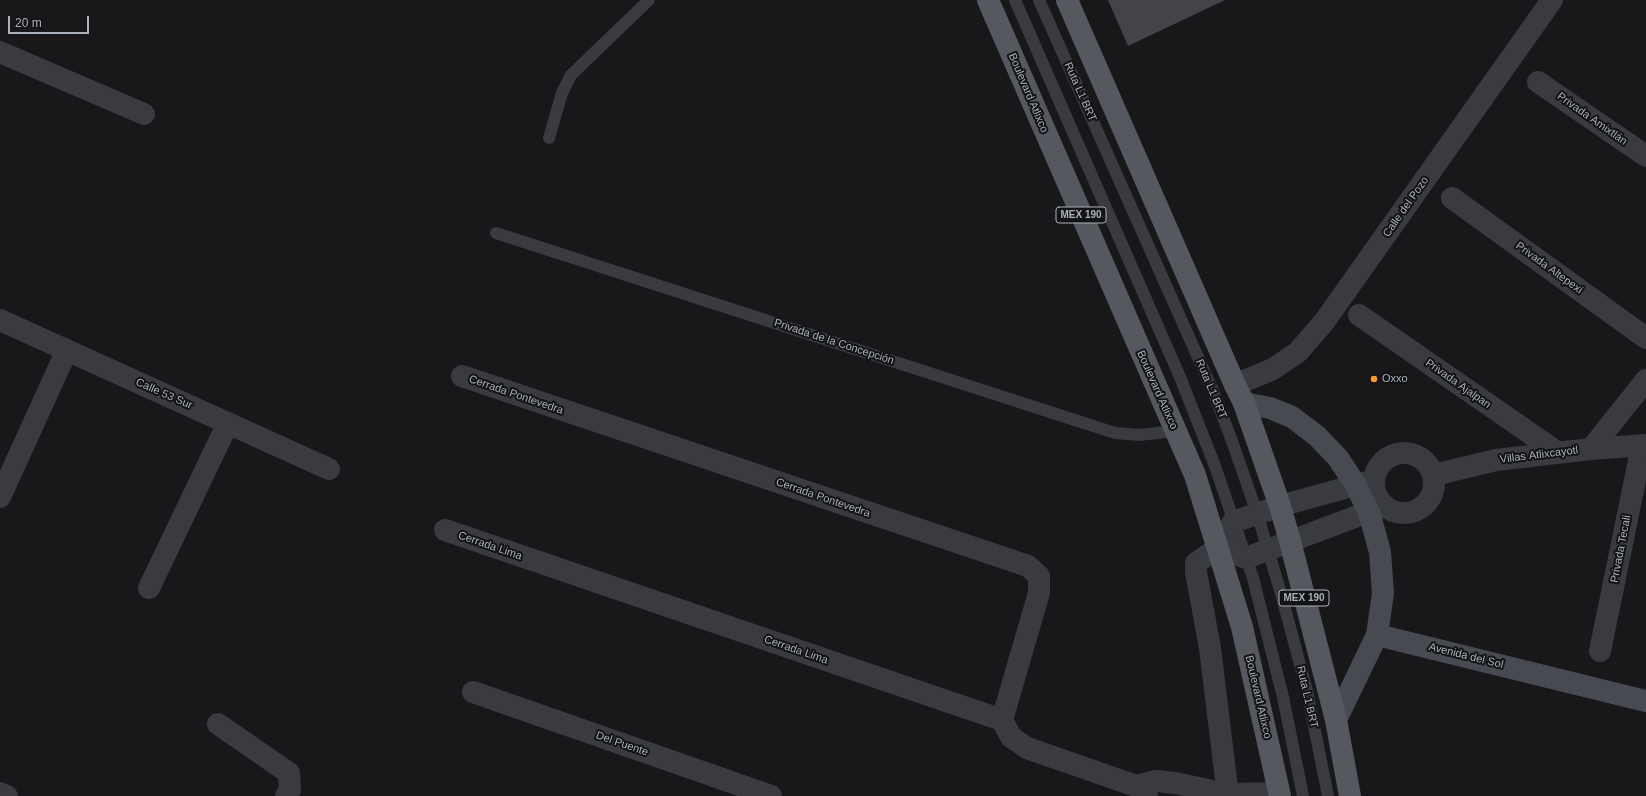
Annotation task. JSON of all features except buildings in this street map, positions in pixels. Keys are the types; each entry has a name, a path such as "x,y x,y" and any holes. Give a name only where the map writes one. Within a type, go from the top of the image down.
{"main road":[{"name":"Boulevard Atlixco","path":"988,0 1195,475 1242,627 1280,795"},
{"name":"MEX 190","path":"1067,0 1239,394 1280,506 1336,720 1350,796"},
{"path":"1239,394 1292,417 1322,442 1364,482 1376,509 1383,593 1377,635 1336,720"},
{"name":"Avenida del Sol","path":"1377,635 1646,701"}],"street":[{"name":"Calle del Pozo","path":"1239,394 1298,352 1324,322 1552,0"},
{"path":"0,52 144,114"},
{"name":"Privada Amixtlán","path":"1538,82 1646,156"},
{"name":"Privada Altepexi","path":"1452,198 1646,338"},
{"name":"Privada Ajalpan","path":"1359,315 1557,452"},
{"name":"Calle 53 Sur","path":"0,320 329,469"},
{"path":"0,497 67,350"},
{"name":"Cerrada Pontevedra","path":"462,376 1028,566 1039,576 1039,593 1002,720"},
{"path":"1591,449 1646,380"},
{"path":"149,588 228,423"},
{"name":"Villas Atlixcayotl","path":"1434,475 1496,460 1557,452 1644,446"},
{"name":"Privada Tecali","path":"1600,651 1644,446"},
{"path":"1218,548 1246,558 1376,509 1401,514 1411,513 1420,509 1427,503 1432,494 1434,475 1430,466 1422,458 1412,453 1391,455 1383,461 1377,470 1364,482 1280,506 1233,522 1218,548 1196,563 1196,572 1209,641 1228,795"},
{"name":"Cerrada Lima","path":"446,530 1002,720"},
{"name":"Del Puente","path":"473,692 770,796"},
{"path":"1002,720 1011,737 1027,748 1142,791 1156,781 1175,783 1228,795 1280,795"},
{"path":"218,724 289,773 290,790 286,796"},
{"path":"0,793 7,796"}],"lane":[{"path":"549,138 562,93 570,75 648,0"},
{"name":"Ruta L1 BRT","path":"1015,0 1180,377 1215,466 1253,578 1283,697 1302,796"},
{"name":"Ruta L1 BRT","path":"1039,0 1213,391 1269,550 1307,691 1328,796"},
{"name":"Privada de la Concepción","path":"496,233 1115,433 1139,435 1175,431"}],"place":[{"name":"Oxxo","path":"1374,379"}]}
